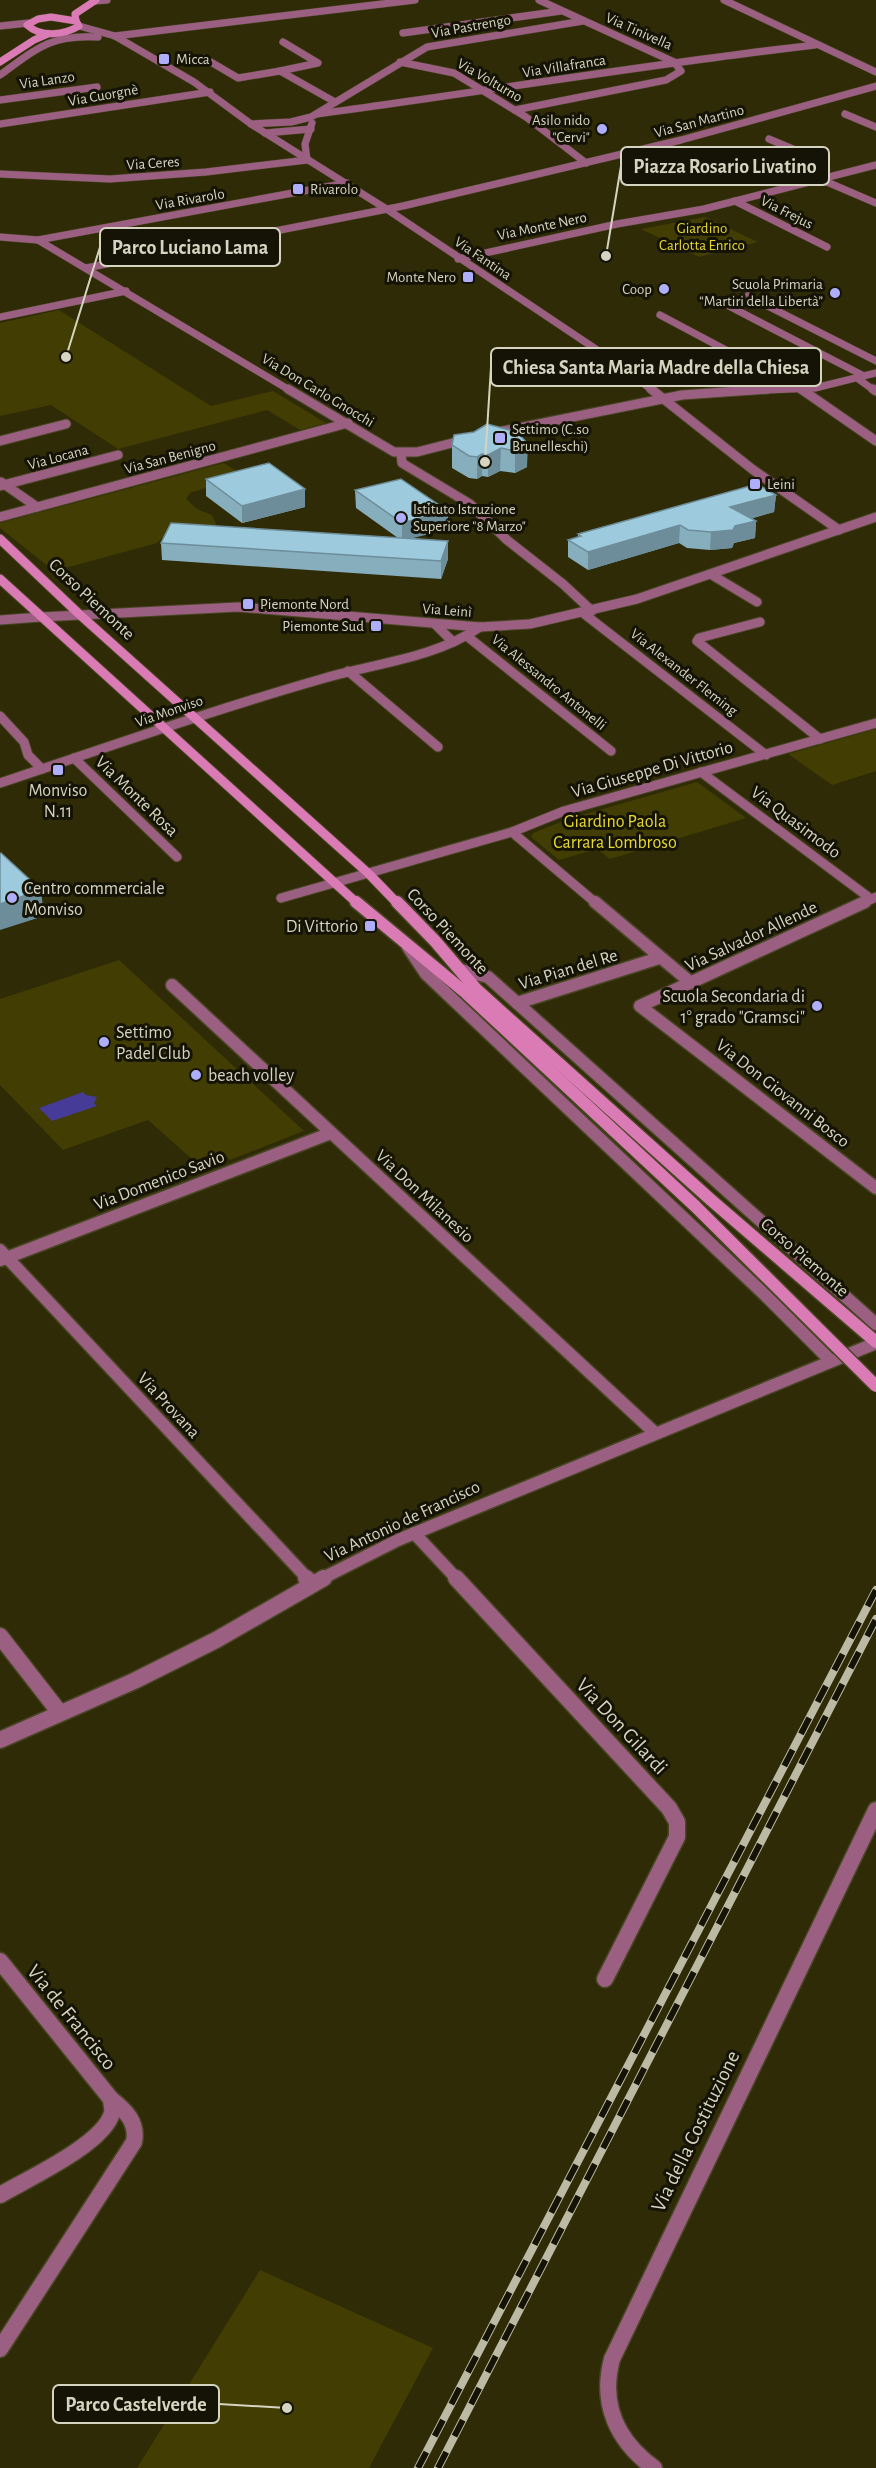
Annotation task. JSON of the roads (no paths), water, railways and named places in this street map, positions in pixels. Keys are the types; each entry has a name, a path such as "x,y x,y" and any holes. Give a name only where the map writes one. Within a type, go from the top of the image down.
{"main road":[{"path":"0,53 27,36 30,26 63,12 83,0"},
{"path":"76,26 75,14 96,0"},
{"path":"45,18 68,18 76,26"},
{"path":"30,26 54,33"},
{"path":"0,62 34,40 76,26"},
{"name":"Corso Piemonte","path":"0,539 79,615 369,874 435,941 476,989 711,1200 876,1342"},
{"name":"Corso Piemonte","path":"0,579 336,884 466,993 695,1206 876,1386"}],"street":[{"path":"96,0 107,0"},
{"path":"0,74 59,37 81,35 117,38 415,0"},
{"name":"Via Tinivella","path":"539,0 675,62"},
{"path":"724,0 876,72"},
{"path":"404,33 561,10"},
{"name":"Via Pastrengo","path":"251,124 291,122 314,115 420,50 445,43 583,21"},
{"path":"0,26 30,26"},
{"name":"Via Fantina","path":"76,26 117,38 210,92 251,124 347,183 627,370 752,469 839,530"},
{"path":"204,58 238,78 318,63 283,42"},
{"name":"Via Villafranca","path":"314,115 485,92 675,62 815,45"},
{"path":"0,74 12,61 11,55"},
{"name":"Via Volturno","path":"400,62 449,70 515,110 586,163"},
{"path":"515,110 666,80 681,70 675,62"},
{"path":"280,71 335,102"},
{"name":"Via San Martino","path":"86,268 388,210 697,136 876,86"},
{"name":"Via Lanzo","path":"0,100 97,87"},
{"name":"Via Cuorgnè","path":"0,124 210,92"},
{"path":"845,114 876,127"},
{"path":"307,160 305,144 314,115"},
{"path":"265,133 311,129"},
{"path":"769,139 847,172"},
{"name":"Via Ceres","path":"0,174 110,179 206,172 307,160"},
{"path":"697,181 741,170 826,163"},
{"name":"Via Monte Nero","path":"458,259 735,201 876,165"},
{"path":"820,179 876,203"},
{"name":"Via Rivarolo","path":"38,240 347,183"},
{"name":"Via Frejus","path":"735,201 827,247"},
{"name":"Via Don Carlo Gnocchi","path":"0,237 38,240 394,452 401,453 402,463 470,504 507,540 563,584 587,612"},
{"path":"0,317 126,291"},
{"path":"748,296 876,361"},
{"path":"723,303 861,377 876,391"},
{"path":"660,315 801,389 876,441"},
{"path":"483,435 664,398 783,388 815,388 876,373"},
{"name":"Via San Benigno","path":"0,517 348,423"},
{"path":"0,441 66,424"},
{"path":"401,453 417,452 473,438"},
{"name":"Via Locana","path":"2,484 118,455"},
{"name":"Via Locana","path":"2,484 37,507"},
{"name":"Via Leinì","path":"0,620 238,607 480,627 530,624 587,612 712,575 874,520"},
{"path":"712,575 757,602"},
{"name":"Via Alexander Fleming","path":"587,612 766,755"},
{"path":"760,622 708,634 699,638 698,641 820,739"},
{"path":"435,624 453,642"},
{"name":"Via Monviso","path":"0,783 194,717 453,642 468,637 480,627"},
{"name":"Via Alessandro Antonelli","path":"468,637 611,751"},
{"path":"348,671 438,747"},
{"path":"0,716 24,742 28,755 42,769"},
{"name":"Via Giuseppe Di Vittorio","path":"281,898 512,832 564,811 876,723"},
{"name":"Via Monte Rosa","path":"74,758 177,857"},
{"name":"Via Quasimodo","path":"701,772 874,898"},
{"name":"Via Pian del Re","path":"512,832 690,982"},
{"name":"Via Salvador Allende","path":"640,1006 874,898"},
{"name":"Corso Piemonte","path":"405,943 426,975 765,1294 831,1361"},
{"name":"Via Pian del Re","path":"461,970 488,977 517,1003 659,958"},
{"name":"Via Don Milanesio","path":"172,985 655,1433"},
{"path":"517,1003 876,1324"},
{"name":"Via Don Giovanni Bosco","path":"640,1006 876,1188"},
{"name":"Via Domenico Savio","path":"2,1256 332,1133"},
{"name":"Via Provana","path":"2,1256 312,1584"},
{"path":"831,1361 876,1342"},
{"name":"Via Antonio de Francisco","path":"0,1740 134,1681 216,1640 312,1584 414,1533 831,1361"},
{"name":"Via Don Gilardi","path":"414,1533 677,1819 680,1828 678,1837 605,1979"},
{"path":"0,1636 60,1713"},
{"name":"Via della Costituzione","path":"654,2468 628,2448 614,2424 607,2400 610,2367 625,2329 876,1810"},
{"name":"Via de Francisco","path":"0,1960 111,2099 127,2111 136,2134 134,2142 0,2349"},
{"path":"0,2195 89,2143 102,2131 112,2112 111,2099"}],"railway":[{"path":"418,2468 876,1590"},
{"path":"438,2468 876,1619"}],"place":[{"name":"Micca","path":"164,59"},
{"name":"Asilo nido \"Cervi\"","path":"602,129"},
{"name":"Rivarolo","path":"298,189"},
{"name":"Piazza Rosario Livatino","path":"606,256"},
{"name":"Monte Nero","path":"468,277"},
{"name":"Coop","path":"664,289"},
{"name":"Scuola Primaria “Martiri della Libertà”","path":"835,293"},
{"name":"Parco Luciano Lama","path":"66,357"},
{"name":"Settimo (C.so Brunelleschi)","path":"500,438"},
{"name":"Chiesa Santa Maria Madre della Chiesa","path":"485,462"},
{"name":"Leini","path":"755,484"},
{"name":"Istituto Istruzione Superiore \"8 Marzo\"","path":"401,518"},
{"name":"Piemonte Nord","path":"248,604"},
{"name":"Piemonte Sud","path":"376,626"},
{"name":"Monviso N.11","path":"58,770"},
{"name":"Centro commerciale Monviso","path":"12,898"},
{"name":"Di Vittorio","path":"370,926"},
{"name":"Scuola Secondaria di 1° grado \"Gramsci\"","path":"817,1006"},
{"name":"Settimo Padel Club","path":"104,1042"},
{"name":"beach volley","path":"196,1075"},
{"name":"Parco Castelverde","path":"287,2408"}],"park label":[{"name":"Giardino Carlotta Enrico","path":"702,236"},
{"name":"Giardino Paola Carrara Lombroso","path":"615,831"}]}
